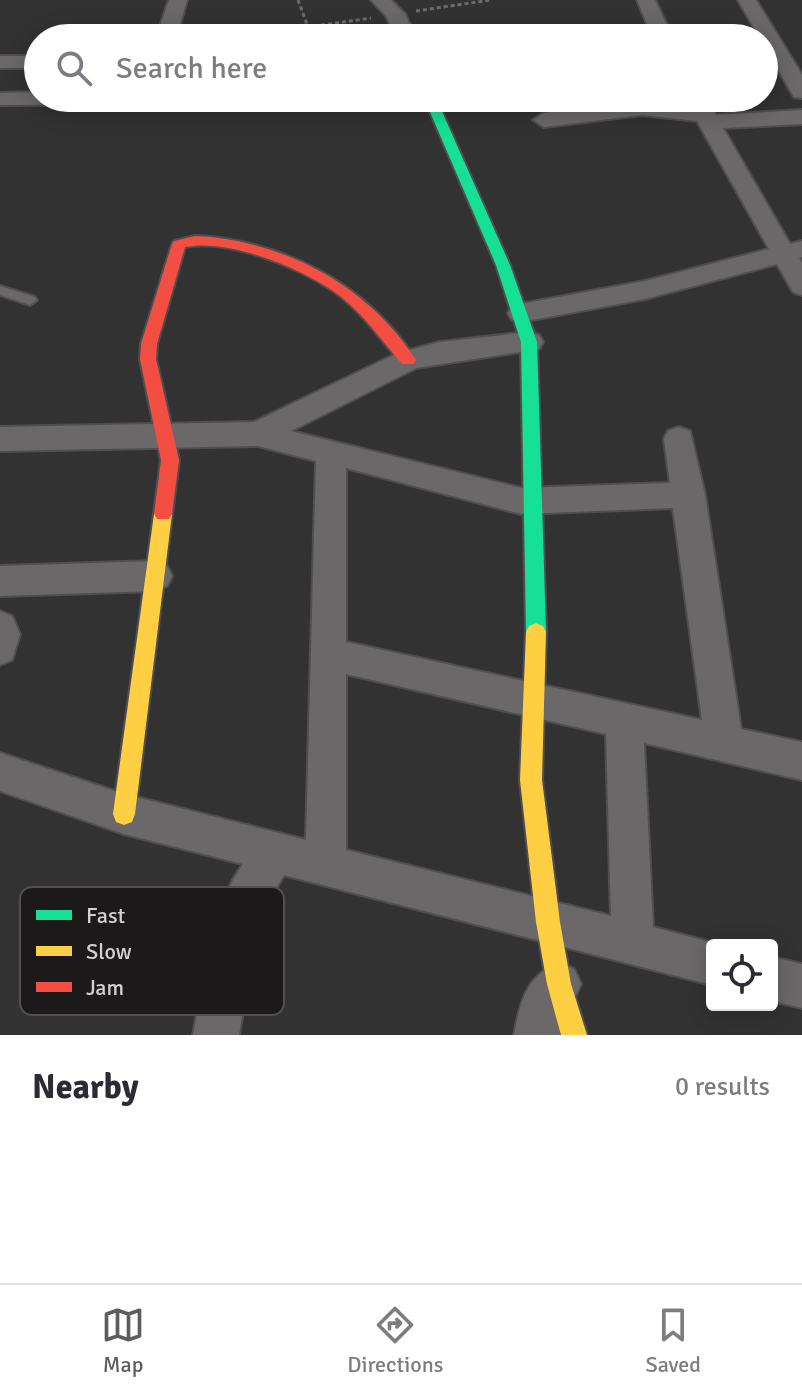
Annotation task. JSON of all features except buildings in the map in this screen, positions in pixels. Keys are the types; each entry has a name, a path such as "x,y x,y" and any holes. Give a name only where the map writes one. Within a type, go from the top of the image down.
{"street":[{"path":"170,24 178,0"},
{"path":"380,0 395,14 400,24"},
{"path":"646,0 657,24"},
{"path":"747,0 764,24"},
{"path":"778,45 794,68 802,92"},
{"path":"0,62 24,62"},
{"path":"0,99 24,99"},
{"path":"436,112 521,313 529,342 535,503 531,780 548,922 559,984 574,1035"},
{"path":"544,120 609,112"},
{"path":"704,112 793,251 802,286"},
{"path":"720,112 802,117"},
{"path":"124,814 170,460 148,359 149,344 179,244 188,239 204,238 226,242 315,275 343,290 408,360"},
{"path":"521,313 645,290 793,251"},
{"path":"258,434 408,360 440,352 529,342"},
{"path":"0,439 258,434 535,503 689,495"},
{"path":"679,439 724,743"},
{"path":"326,865 331,453"},
{"path":"0,581 155,576"},
{"path":"0,627 3,634 0,649"},
{"path":"328,654 802,761"},
{"path":"624,721 633,943"},
{"path":"0,772 124,814 706,961"},
{"path":"252,887 275,853"},
{"path":"778,980 802,986"},
{"path":"537,1035 542,1004 559,984"},
{"path":"216,1035 220,1015"}],"lane":[{"path":"0,290 30,300"}],"traffic: fast":[{"path":"436,112 503,265 529,342 536,632"}],"traffic: slow":[{"path":"124,814 163,514"},
{"path":"536,632 531,780 548,922 559,984 574,1035"}],"traffic: jam":[{"path":"163,514 170,460 148,359 149,344 179,244 195,241 239,246 312,273 354,299 408,360"}]}
